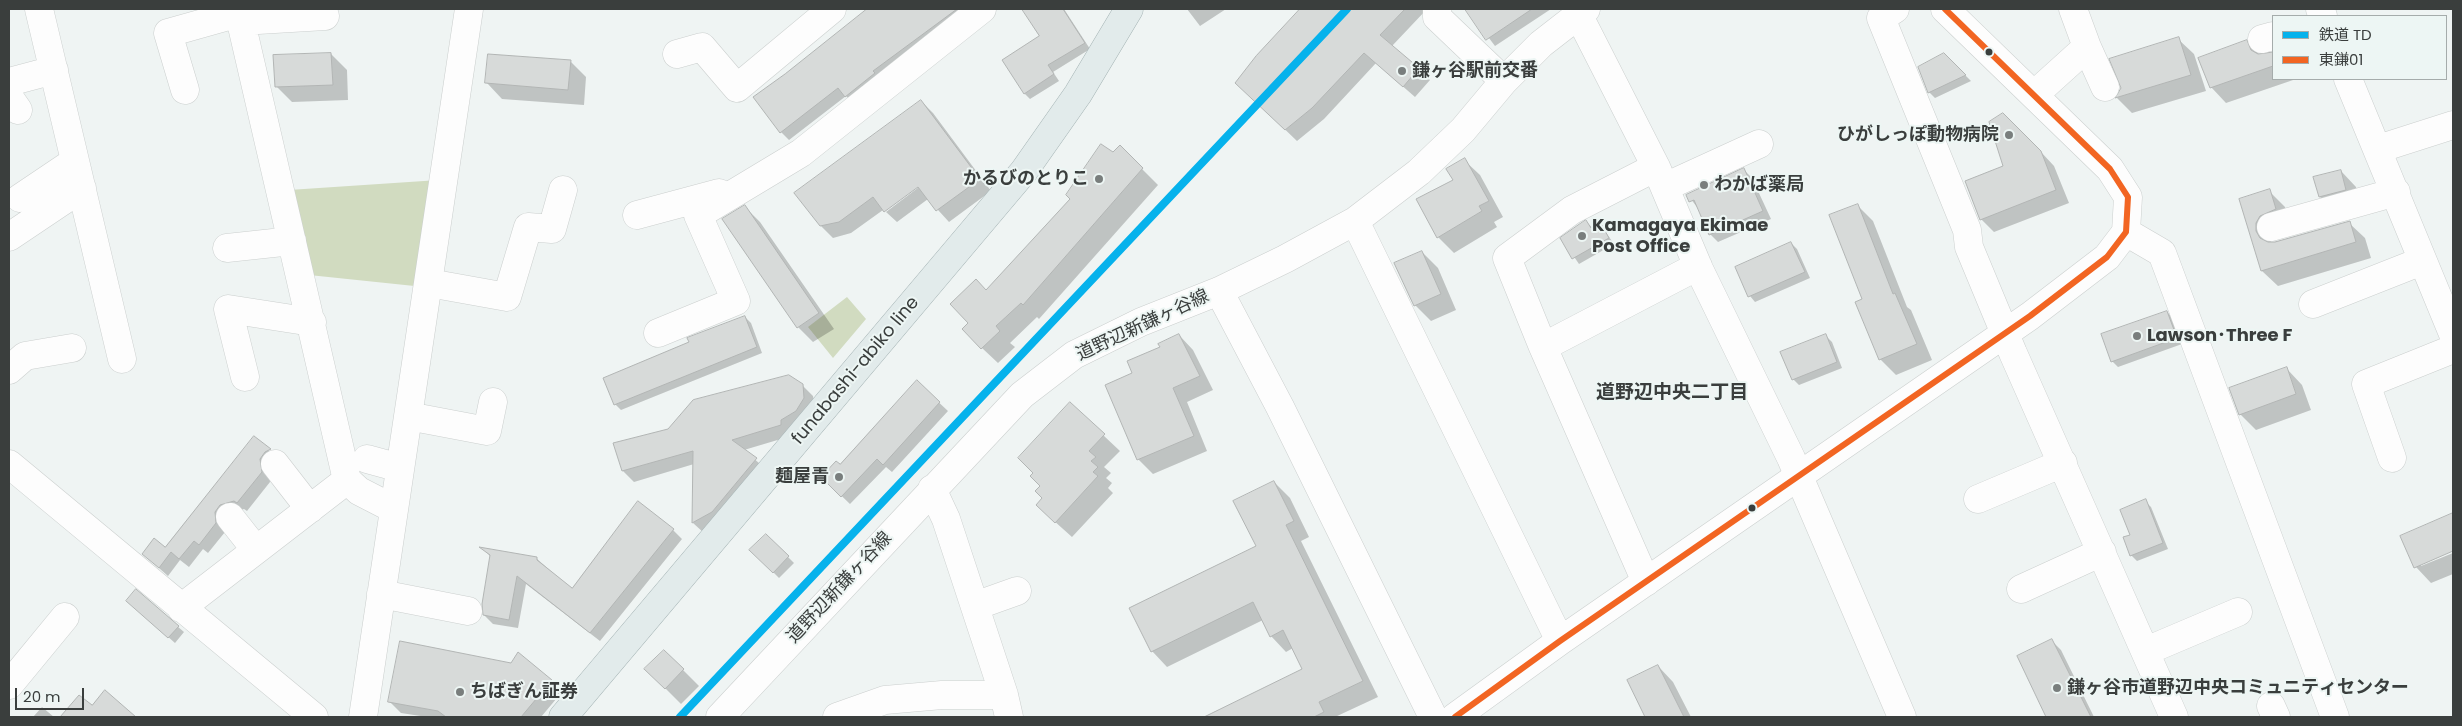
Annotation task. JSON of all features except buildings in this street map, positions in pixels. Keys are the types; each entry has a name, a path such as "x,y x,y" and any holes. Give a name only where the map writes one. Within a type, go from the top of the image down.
{"main road":[{"name":"funabashi-abiko line","path":"563,717 1024,171 1078,94 1129,9"}],"street":[{"path":"39,9 122,359"},
{"path":"363,717 469,9"},
{"path":"690,43 737,88 832,9"},
{"path":"658,333 736,301 698,215 800,153 982,9"},
{"path":"1437,9 1437,18 1504,82"},
{"path":"1455,717 1560,641 2074,284 2107,258 2126,232 2128,198 2110,169 2035,94 1945,9"},
{"path":"2073,9 2105,87"},
{"path":"1582,11 1661,177 1698,266 1799,475 1902,717"},
{"name":"道野辺新鎌ヶ谷線","path":"720,717 1022,395 1074,355 1141,322 1219,291 1355,221 1419,172 1463,130 1504,82 1541,44 1582,11"},
{"path":"1884,12 1967,230 1969,247 2174,717"},
{"path":"239,14 348,480 359,491 394,509"},
{"path":"185,90 168,33 239,14 324,16"},
{"path":"2035,94 2088,47"},
{"path":"9,82 54,70"},
{"path":"2348,80 2453,334"},
{"path":"2378,149 2453,125"},
{"path":"1646,582 1506,258 1572,210 1759,144"},
{"path":"20,198 75,162"},
{"path":"637,215 747,186"},
{"path":"9,237 82,188"},
{"path":"429,283 507,297 528,228 552,229 563,190"},
{"path":"2271,227 2396,192"},
{"path":"1355,221 1560,641"},
{"path":"2126,232 2162,253 2335,717"},
{"path":"227,248 292,241"},
{"path":"2313,304 2422,261"},
{"path":"1543,347 1698,266"},
{"path":"1219,291 1280,407 1433,717"},
{"path":"245,377 228,309 312,322"},
{"path":"9,370 25,356 72,348"},
{"path":"2392,458 2366,384 2453,349"},
{"path":"408,416 487,431 493,402"},
{"path":"367,459 400,468"},
{"path":"1978,499 2063,463"},
{"path":"9,464 314,717"},
{"path":"275,464 310,509"},
{"path":"181,608 348,480"},
{"path":"837,717 885,700 942,695 1007,706 946,518 932,489"},
{"path":"230,517 256,550"},
{"path":"2021,589 2102,552"},
{"path":"975,606 1017,591"},
{"path":"381,594 468,611"},
{"path":"2146,651 2238,612"},
{"path":"9,685 64,617"}],"green space":[{"path":"439,180 424,287 309,275 289,190"},
{"path":"847,297 866,319 833,358 808,327"}],"rail line":[{"name":"TD","path":"680,717 1347,9"}],"transit line":[{"name":"東鎌01","path":"1455,717 1560,641 2030,316 2107,257 2126,232 2128,197 2110,169 1945,9"}],"place":[{"name":"鎌ヶ谷駅前交番","path":"1402,71"},
{"name":"ひがしっぽ動物病院","path":"2009,135"},
{"name":"かるびのとりこ","path":"1099,179"},
{"name":"わかば薬局","path":"1704,185"},
{"name":"Kamagaya Ekimae Post Office","path":"1582,236"},
{"name":"Lawson･Three F","path":"2137,336"},
{"name":"麺屋青","path":"839,477"},
{"name":"鎌ヶ谷市道野辺中央コミュニティセンター","path":"2057,688"},
{"name":"ちばぎん証券","path":"460,692"}],"district":[{"name":"道野辺中央二丁目","path":"1672,393"}]}
